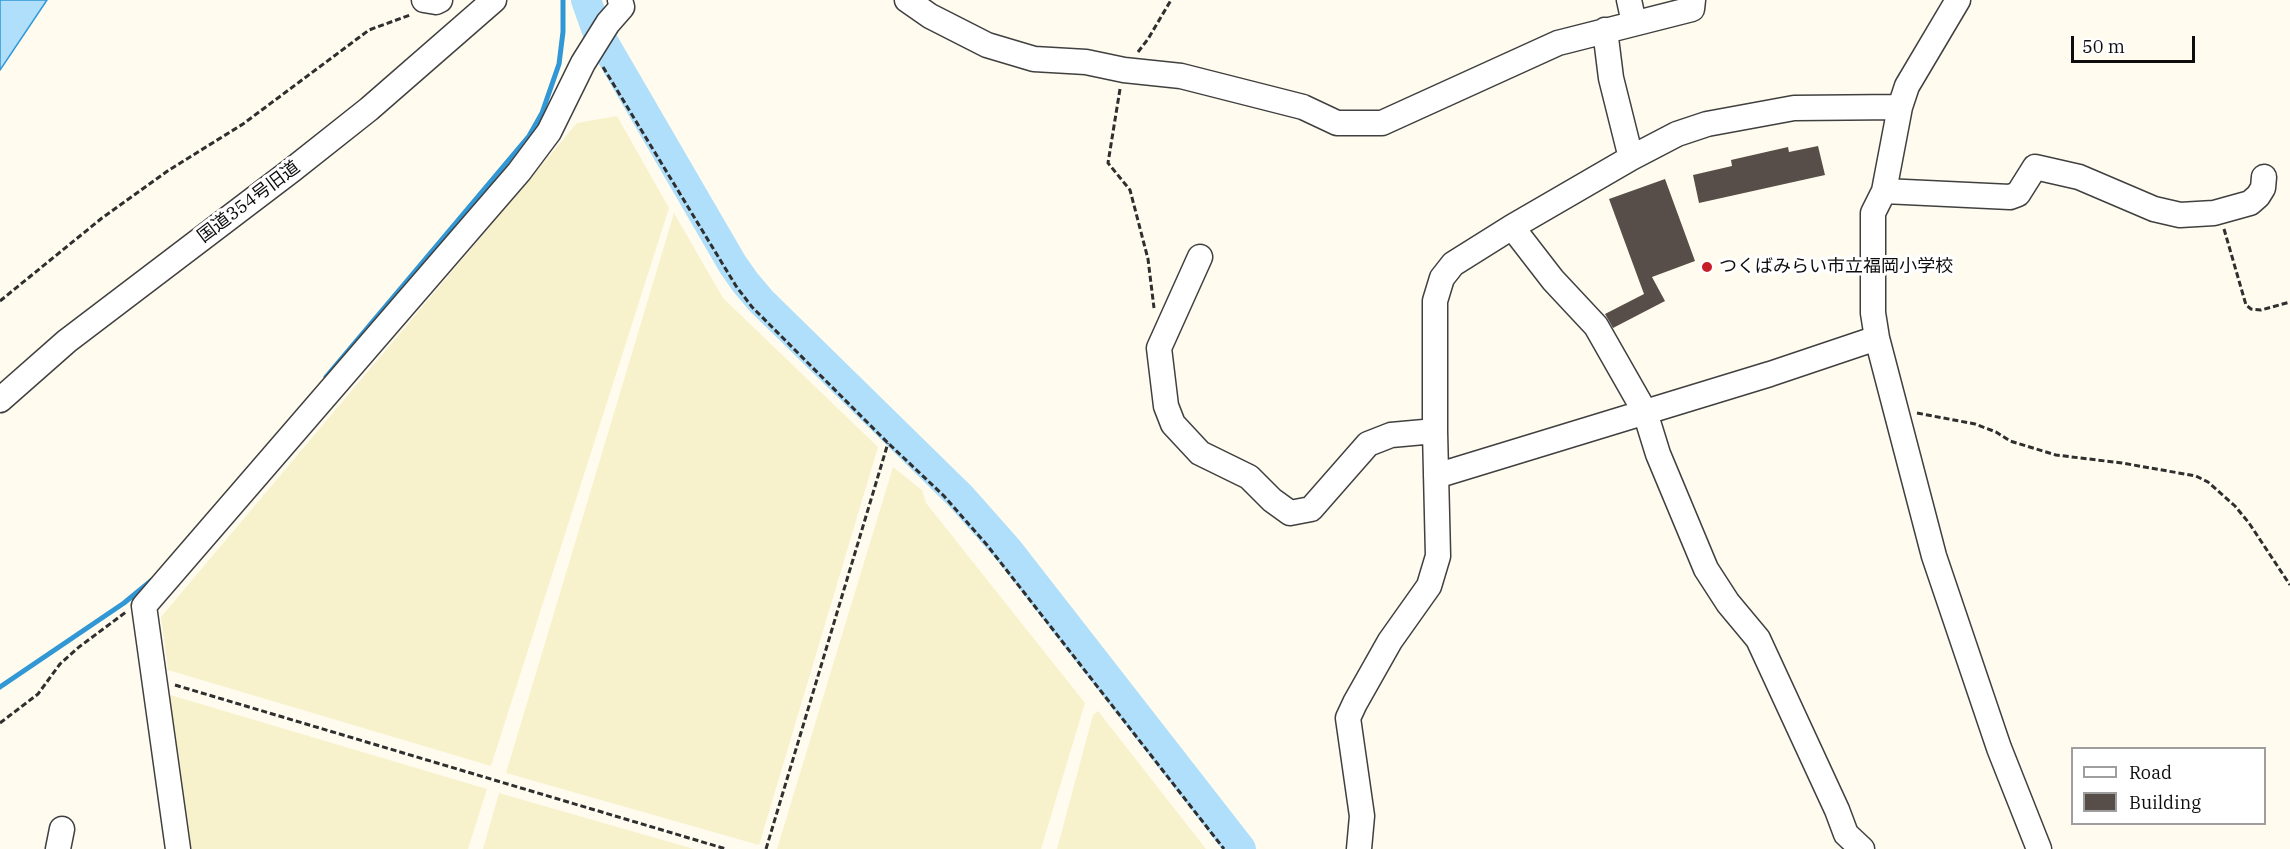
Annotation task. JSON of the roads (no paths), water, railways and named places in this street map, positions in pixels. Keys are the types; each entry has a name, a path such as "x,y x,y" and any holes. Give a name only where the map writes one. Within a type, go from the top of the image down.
{"street":[{"name":"国道354号旧道","path":"0,400 66,341 369,109 494,0"},
{"path":"178,849 144,606 519,172 549,132 583,63 608,23 622,7 620,0"},
{"path":"907,0 930,16 987,45 1034,59 1086,62 1124,70 1181,76 1303,107 1337,123 1382,123 1558,43 1605,30 1632,11 1692,9 1693,0"},
{"path":"1958,0 1907,86 1900,107 1884,191 1872,213 1873,312 1877,338 1934,556 1999,748 2039,849"},
{"path":"1605,30 1611,78 1631,158"},
{"path":"1359,849 1362,816 1348,718 1390,641 1429,586 1438,556 1435,301 1442,278 1453,264 1512,226 1677,134 1707,124 1794,108 1900,107"},
{"path":"1884,191 2010,197 2018,194 2035,167 2079,177 2154,209 2180,215 2214,213 2250,203 2263,188 2264,177"},
{"path":"1512,226 1553,280 1596,326 1645,412 1658,454 1706,569 1728,603 1758,639 1846,834 1862,849"},
{"path":"1200,257 1158,348 1166,406 1173,424 1200,453 1249,477 1272,500 1290,513 1311,509 1368,444 1391,435 1435,431"},
{"path":"1436,476 1770,374 1877,338"}],"water":[{"path":"0,0 47,0 0,70"}],"waterway":[{"path":"326,377 529,136 542,113 559,64 563,32 563,0"},
{"path":"586,0 597,31 745,282 761,301 961,497 1008,550 1241,849"},
{"path":"0,687 124,603 152,580"}],"place":[{"name":"つくばみらい市立福岡小学校","path":"1707,267"}]}
